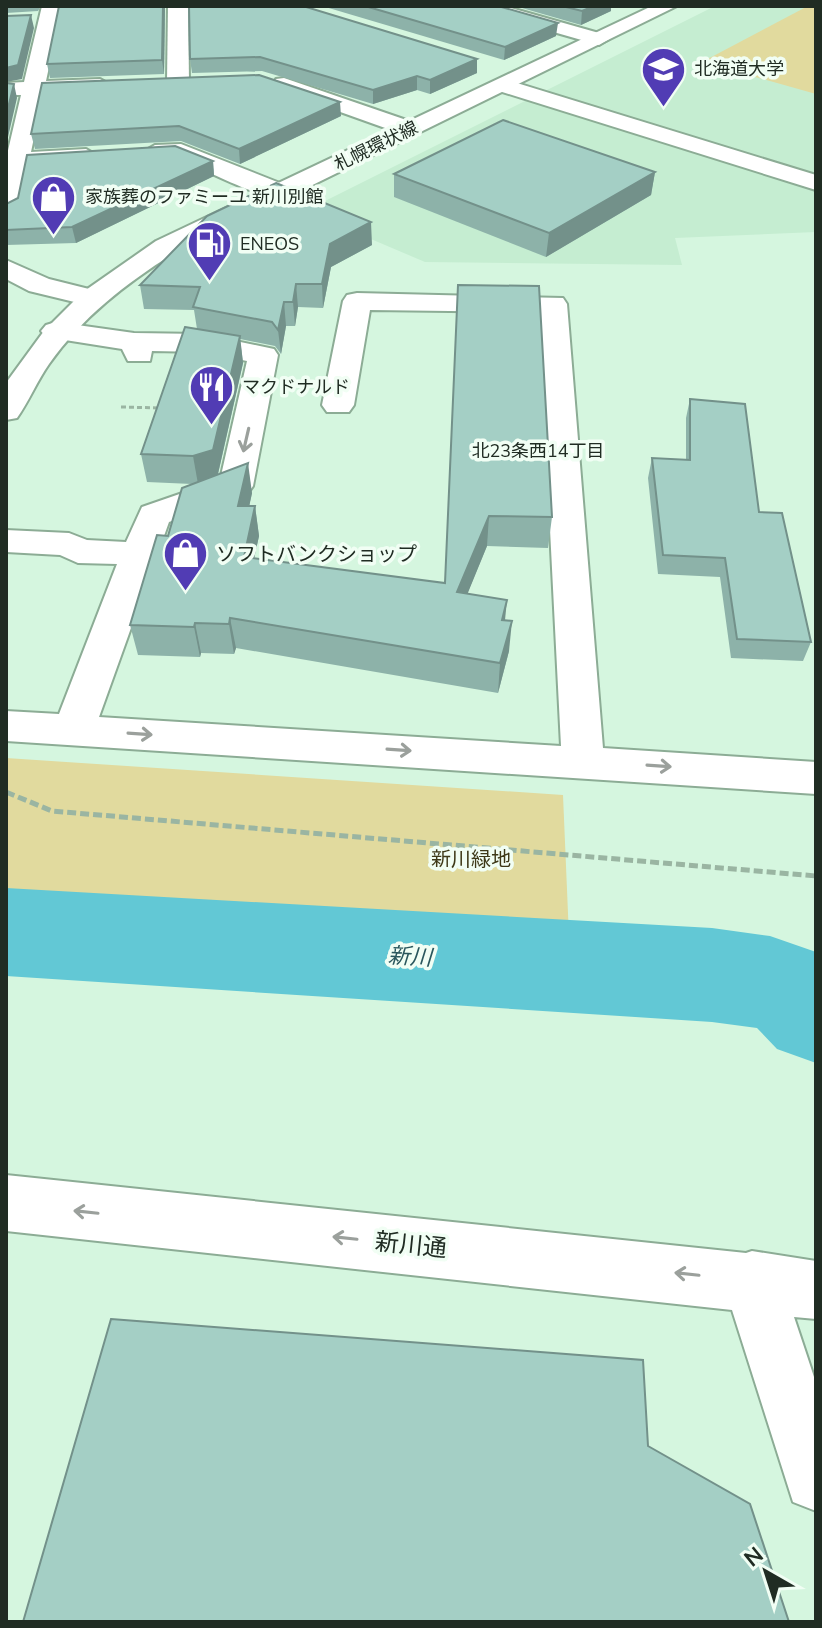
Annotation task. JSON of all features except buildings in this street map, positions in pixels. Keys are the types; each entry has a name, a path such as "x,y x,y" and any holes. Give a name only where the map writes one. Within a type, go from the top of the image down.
{"street":[{"path":"21,20 75,6"},
{"path":"178,6 170,81 203,80"},
{"path":"483,6 599,39"},
{"name":"札幌環状線","path":"6,411 26,372 56,331 91,298 165,247 410,129 507,77 599,39 667,6"},
{"path":"6,213 51,11"},
{"path":"507,77 816,183"},
{"path":"261,80 286,85 410,129"},
{"path":"6,89 120,84"},
{"path":"137,153 181,151 281,192"},
{"path":"15,164 108,155"},
{"path":"6,268 39,285 91,298"},
{"path":"6,301 39,285"},
{"path":"338,405 357,301 553,304 583,761"},
{"path":"56,331 136,349 202,343 263,355 236,486 154,515 74,730"},
{"path":"6,541 69,544 78,551 139,554"},
{"path":"6,726 816,778"},
{"name":"新川通","path":"6,1203 787,1286"},
{"path":"787,1286 816,1479"}],"path":[{"path":"121,407 172,408"},
{"path":"6,792 52,811 816,876"}],"shaded area":[{"name":"北海道大学","path":"715,6 816,6 816,232 675,238 682,265 425,262 305,211"}],"green space":[{"path":"808,6 816,6 816,94 702,62"},
{"name":"新川緑地","path":"6,758 563,795 569,937 6,897"}],"waterway":[{"name":"新川","path":"6,932 712,975 770,983 795,994 816,1014"},
{"path":"808,1002 816,1002"}],"place":[{"name":"北海道大学","path":"663,108"},
{"name":"家族葬のファミーユ 新川別館","path":"54,236"},
{"name":"ENEOS","path":"209,283"},
{"name":"マクドナルド","path":"211,426"},
{"name":"ソフトバンクショップ","path":"185,593"}],"district":[{"name":"北23条西14丁目","path":"538,451"}]}
